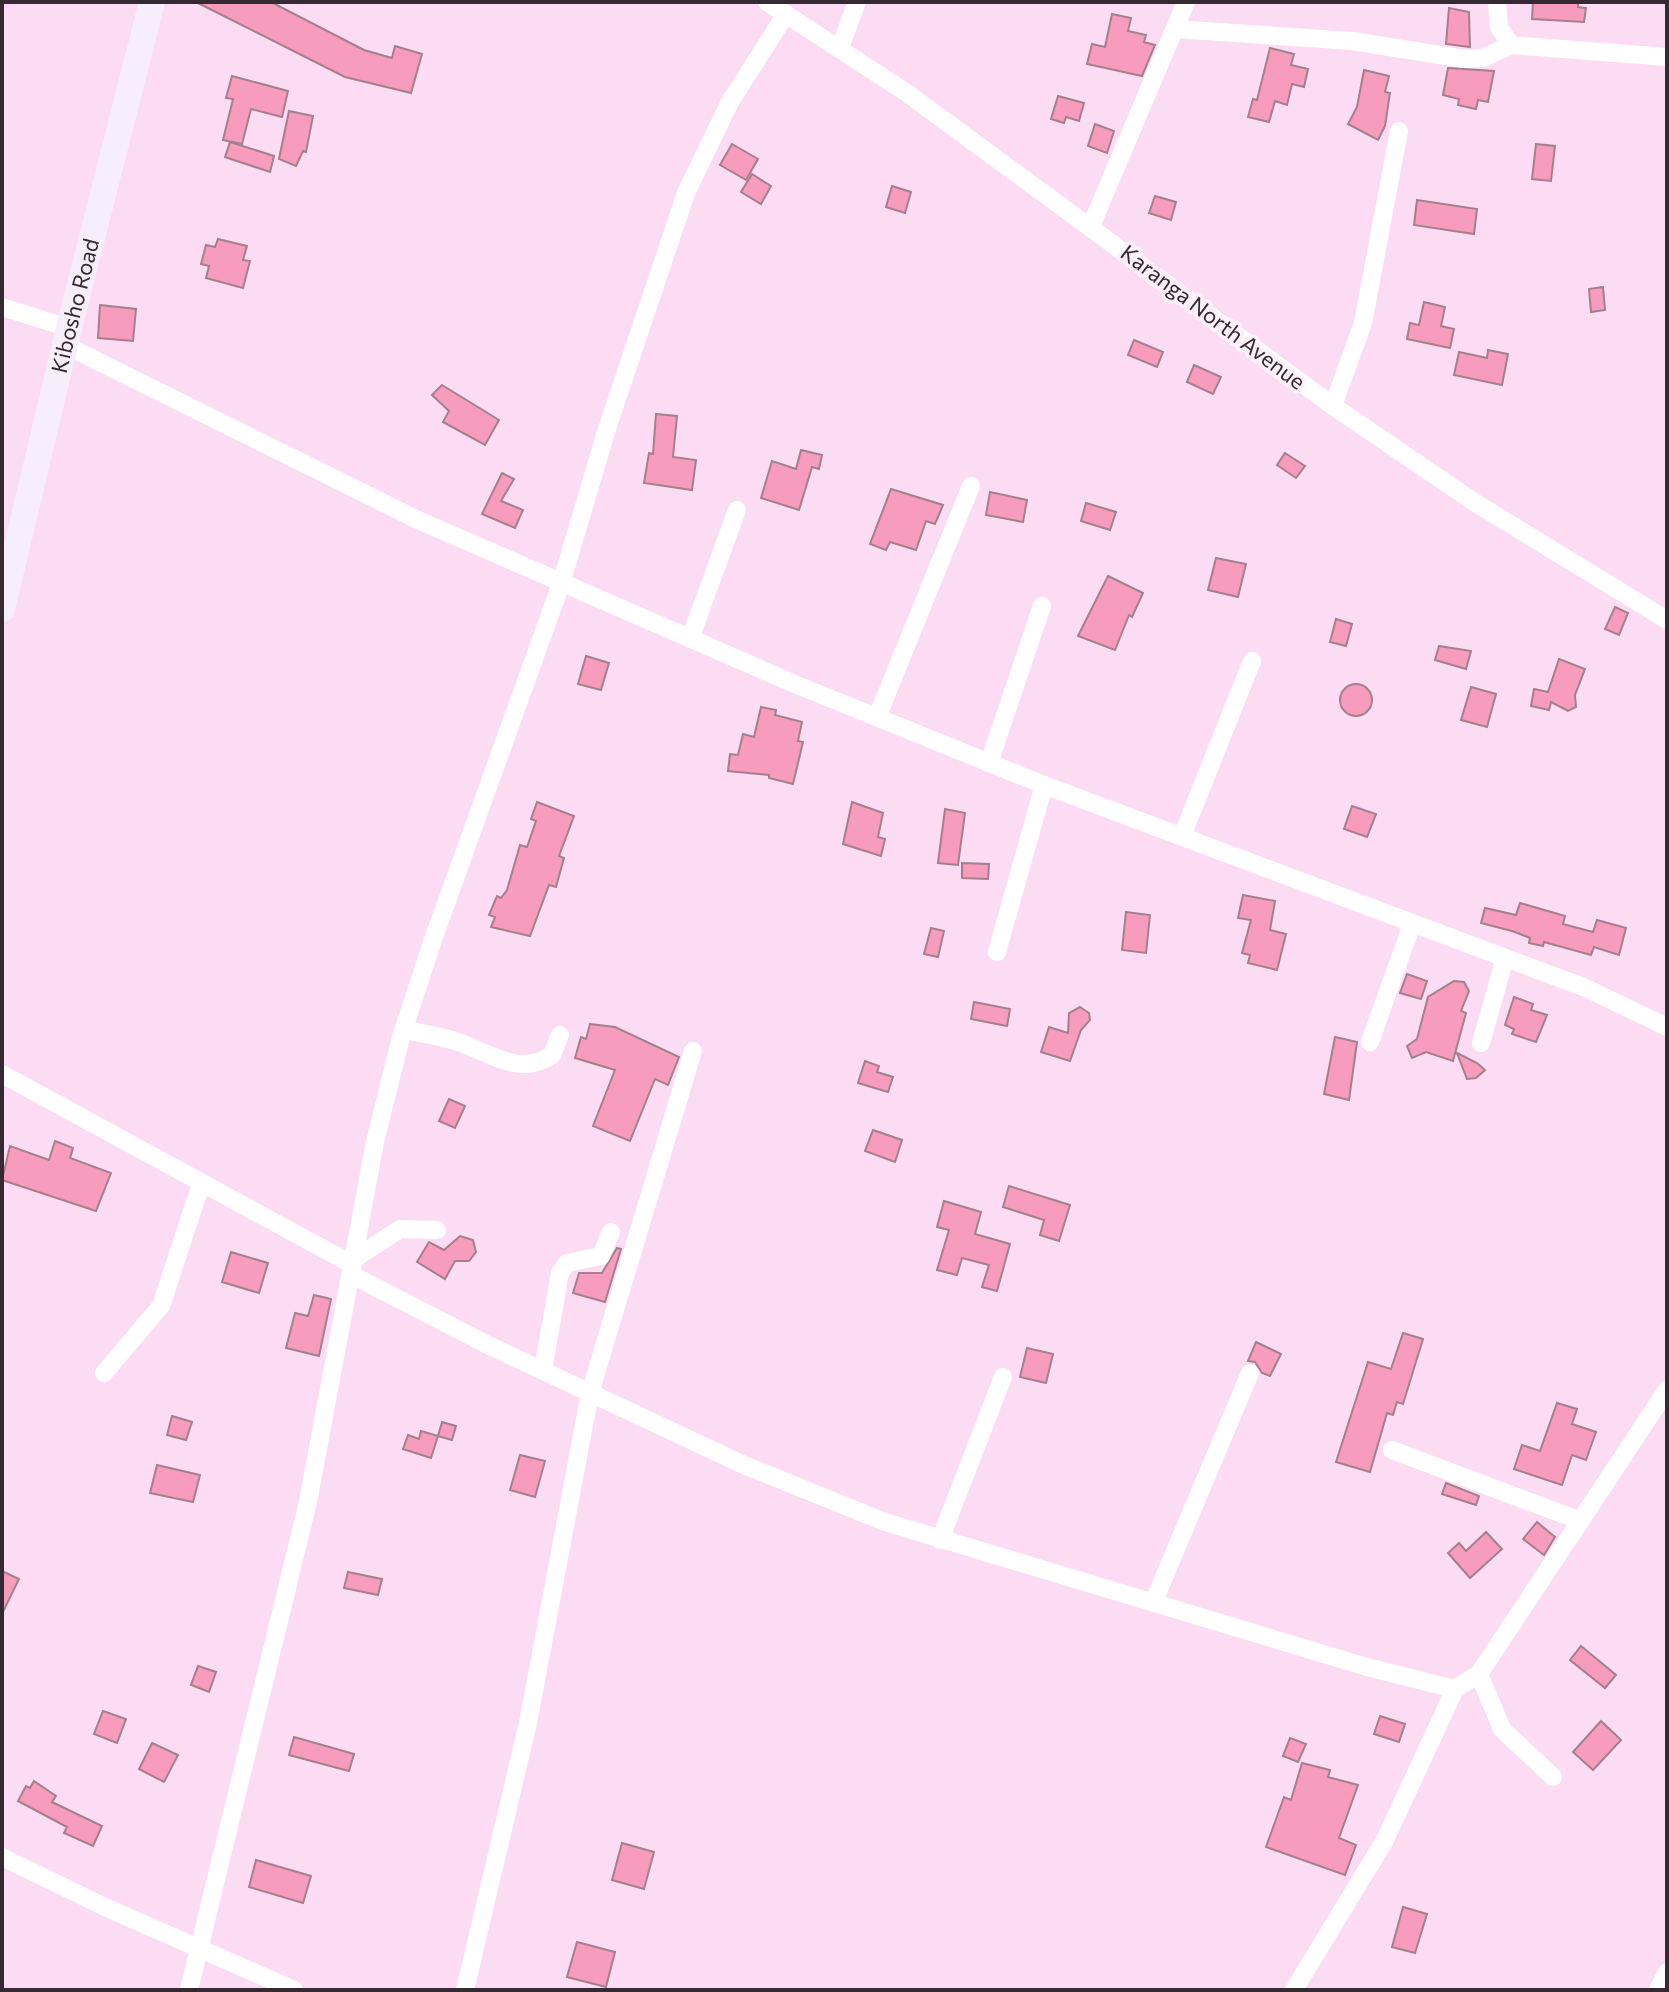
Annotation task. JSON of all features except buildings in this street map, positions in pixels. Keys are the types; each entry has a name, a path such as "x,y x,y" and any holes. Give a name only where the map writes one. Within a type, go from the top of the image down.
{"street":[{"name":"Kibosho Road","path":"2,609 152,2"},
{"name":"Karanga North Avenue","path":"767,2 840,48 1091,226 1333,406 1474,502 1667,620"},
{"path":"840,48 857,2"},
{"path":"1091,226 1186,2"},
{"path":"1497,2 1499,27 1511,45"},
{"path":"189,1990 308,1502 375,1142 404,1030 561,584 606,432 686,193 730,102 786,14"},
{"path":"1175,29 1352,41 1465,59 1483,58 1511,45 1667,57"},
{"path":"1333,406 1363,323 1399,131"},
{"path":"2,307 67,337 418,520 561,584 989,763 1600,994 1667,1027"},
{"path":"878,715 971,486"},
{"path":"690,639 737,510"},
{"path":"989,763 1042,606"},
{"path":"1183,834 1252,661"},
{"path":"997,952 1044,785"},
{"path":"1370,1042 1412,924"},
{"path":"1481,1043 1505,958"},
{"path":"404,1030 446,1038 508,1062 530,1065 552,1055 560,1035"},
{"path":"465,1990 528,1723 590,1393 693,1051"},
{"path":"2,1074 543,1370 813,1494 940,1540 1154,1601 1367,1667 1455,1689"},
{"path":"104,1373 161,1306 201,1184"},
{"path":"353,1266 400,1229 437,1230"},
{"path":"543,1370 560,1273 567,1263 601,1256 611,1232"},
{"path":"1154,1601 1250,1373"},
{"path":"940,1540 1003,1377"},
{"path":"1294,1990 1385,1840 1455,1689 1479,1674 1667,1390"},
{"path":"1392,1450 1581,1521"},
{"path":"1479,1674 1502,1729 1553,1777"},
{"path":"2,1857 294,1990"},
{"path":"1658,1990 1667,1972"}]}
